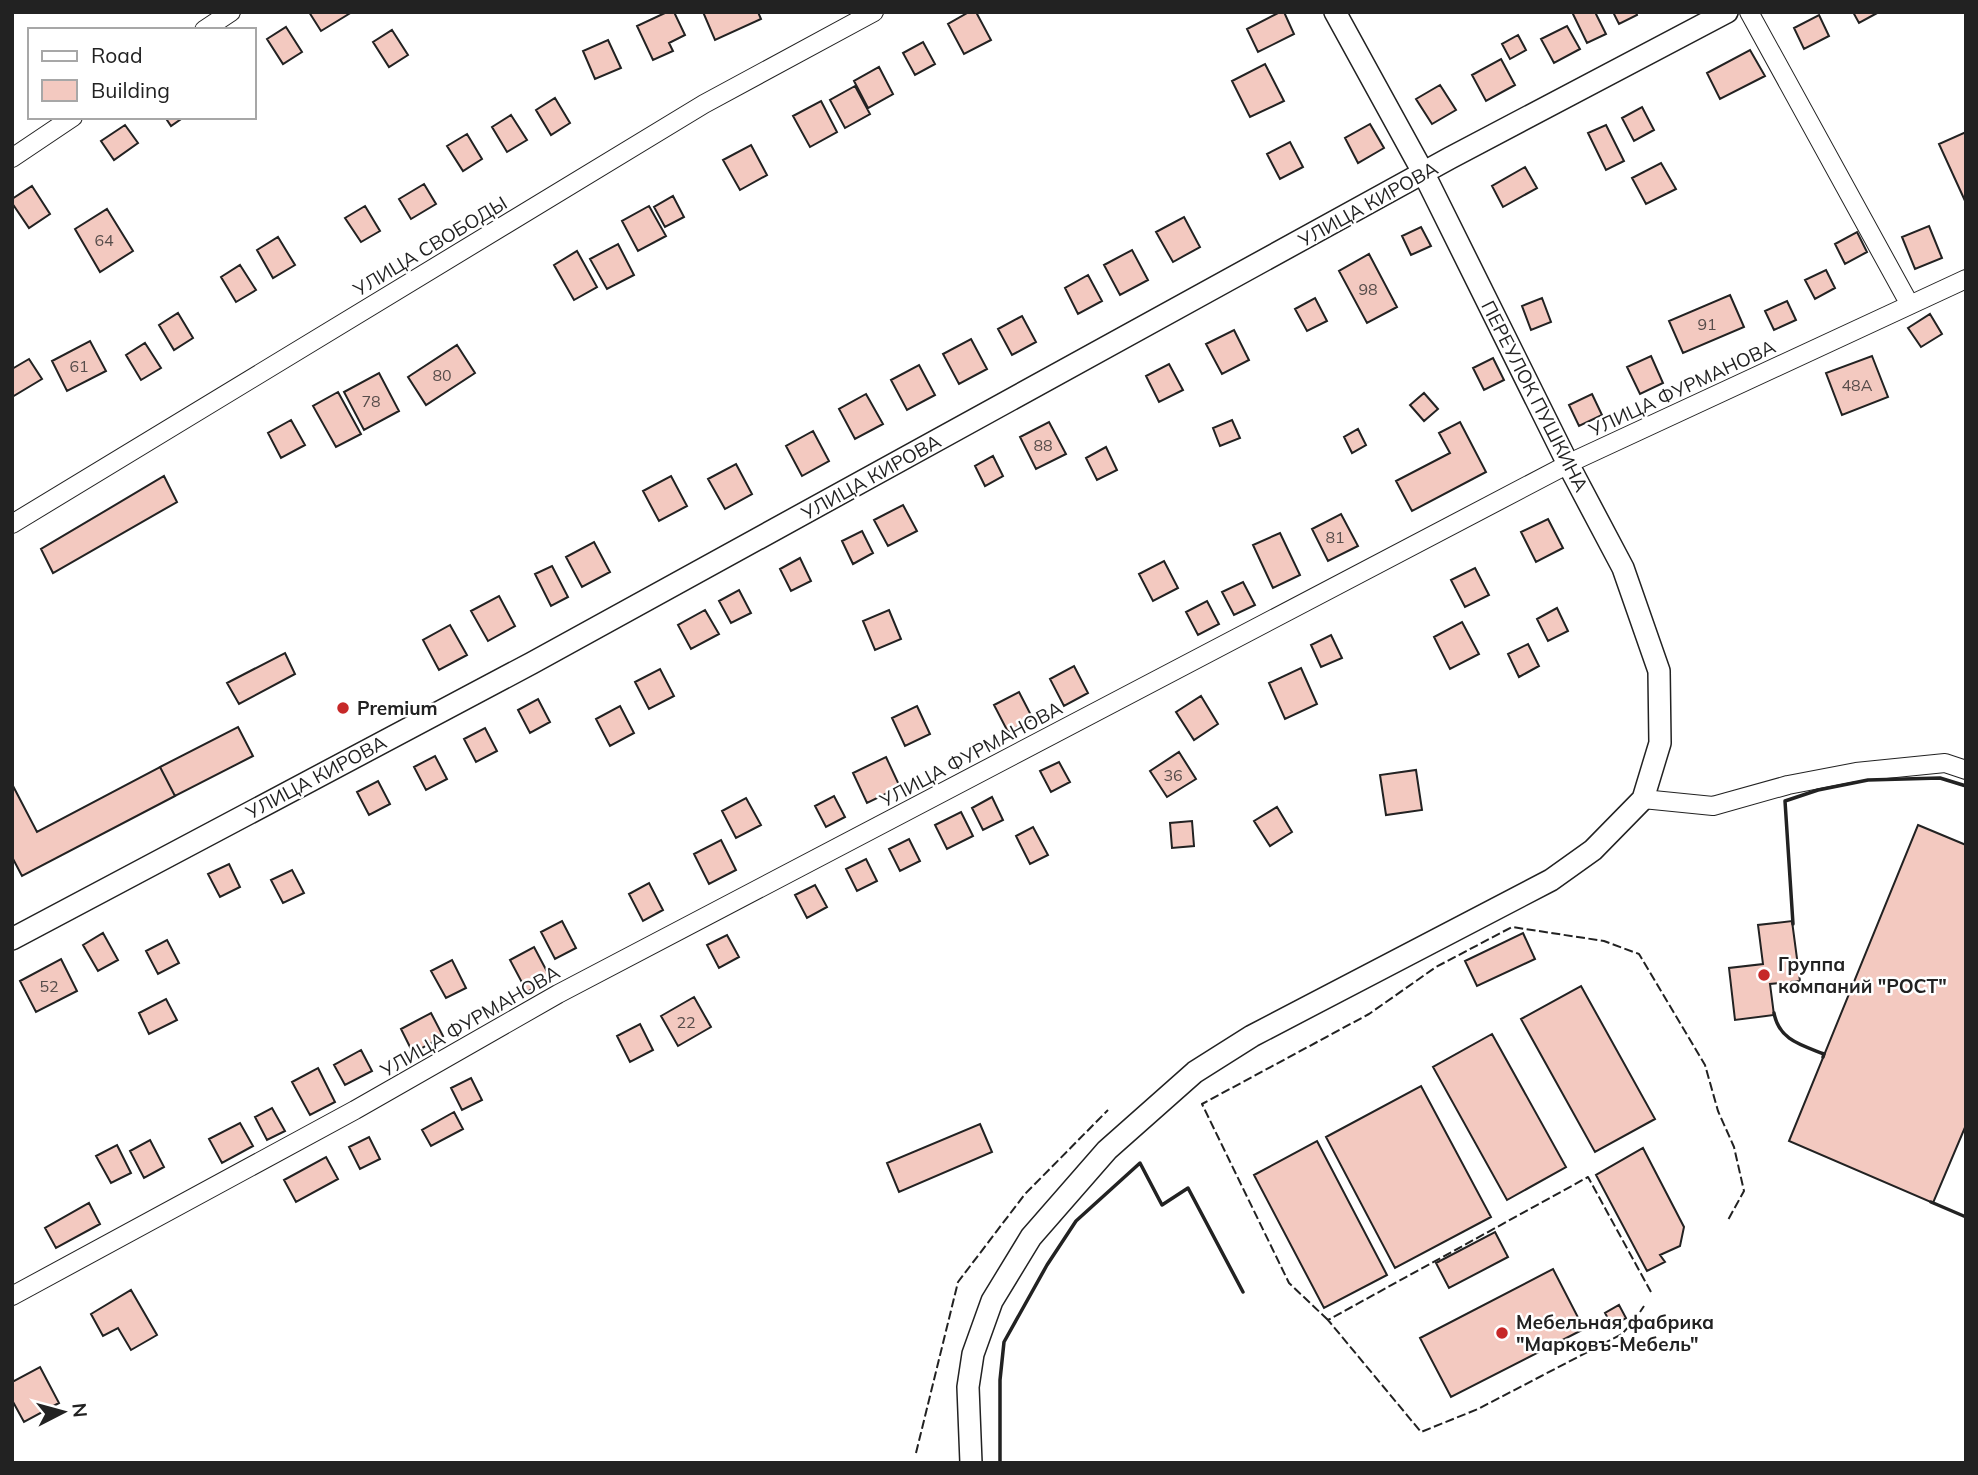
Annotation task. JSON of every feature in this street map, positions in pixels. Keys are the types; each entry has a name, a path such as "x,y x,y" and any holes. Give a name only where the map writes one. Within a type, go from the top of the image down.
{"street":[{"path":"207,28 231,12"},
{"name":"УЛИЦА СВОБОДЫ","path":"12,524 704,104 874,12"},
{"name":"ПЕРЕУЛОК ПУШКИНА","path":"1335,12 1424,174 1569,466 1623,568 1659,671 1660,743 1643,799"},
{"name":"УЛИЦА КИРОВА","path":"12,939 532,663 1450,158 1727,12"},
{"path":"1749,12 1910,305"},
{"path":"12,158 70,119"},
{"name":"УЛИЦА ФУРМАНОВА","path":"12,1296 355,1110 558,994 1578,459 1966,279"},
{"path":"971,1463 970,1376 973,1354 992,1301 1031,1237 1107,1150 1195,1072 1252,1036 1551,880 1593,850 1643,799 1713,806 1788,785 1856,772 1945,763 1966,770"}],"building":[{"path":"309,12 352,12 321,31"},
{"path":"667,12 674,12 685,35 669,43 673,51 653,60 637,26"},
{"path":"703,12 758,12 761,19 715,40"},
{"path":"969,12 976,12 991,40 964,54 948,24"},
{"path":"1284,12 1294,34 1258,52 1247,29"},
{"path":"1572,12 1595,12 1606,34 1587,43"},
{"path":"1613,12 1636,12 1637,15 1619,24"},
{"path":"1853,12 1879,12 1859,23"},
{"path":"1819,15 1829,36 1804,49 1794,28"},
{"path":"1567,26 1580,49 1554,63 1541,39"},
{"path":"286,27 302,52 283,64 267,39"},
{"path":"392,30 408,55 389,67 373,42"},
{"path":"1518,35 1526,50 1510,59 1502,44"},
{"path":"608,40 621,68 595,79 583,51"},
{"path":"923,42 935,64 915,75 903,53"},
{"path":"1750,50 1765,76 1720,99 1707,73"},
{"path":"1501,59 1515,85 1486,101 1472,75"},
{"path":"1265,64 1284,101 1250,117 1232,81"},
{"path":"879,67 893,94 868,108 854,81"},
{"path":"1440,85 1456,110 1432,124 1416,99"},
{"path":"855,86 870,114 845,128 830,100"},
{"path":"555,98 570,123 551,135 536,110"},
{"path":"821,101 837,132 810,147 793,116"},
{"path":"1642,107 1654,130 1634,141 1622,118"},
{"path":"511,115 527,140 507,152 492,127"},
{"path":"166,119 181,119 171,126"},
{"path":"1370,124 1384,148 1358,163 1345,138"},
{"path":"125,125 138,143 114,160 101,141"},
{"path":"1606,125 1624,161 1606,170 1588,133"},
{"path":"1966,132 1966,203 1939,144"},
{"path":"467,134 482,159 463,171 447,146"},
{"path":"1290,142 1303,167 1280,179 1267,154"},
{"path":"751,145 767,175 740,190 723,160"},
{"path":"1661,163 1676,189 1646,204 1632,178"},
{"path":"1525,167 1537,188 1503,207 1492,186"},
{"path":"424,184 436,204 411,219 399,199"},
{"path":"32,186 50,214 29,228 12,199"},
{"path":"673,196 684,217 665,227 654,207"},
{"path":"365,206 380,231 361,242 345,218"},
{"path":"649,206 666,236 638,251 622,221"},
{"path":"107,209 133,251 100,272 75,229"},
{"path":"1184,217 1200,247 1173,262 1156,232"},
{"path":"1929,226 1942,258 1915,269 1902,237"},
{"path":"1421,227 1431,246 1411,255 1402,236"},
{"path":"1857,232 1867,252 1845,264 1835,244"},
{"path":"278,237 295,265 273,278 257,250"},
{"path":"618,244 634,275 607,289 590,259"},
{"path":"1132,250 1148,280 1120,295 1104,265"},
{"path":"577,251 597,287 574,300 554,265"},
{"path":"1369,254 1397,307 1367,323 1339,271"},
{"path":"240,265 256,290 236,302 221,277"},
{"path":"1826,270 1835,288 1815,299 1805,280"},
{"path":"1088,275 1102,301 1078,314 1065,288"},
{"path":"1730,295 1744,327 1683,353 1669,321"},
{"path":"1315,298 1327,321 1307,331 1295,309"},
{"path":"1542,298 1551,322 1531,330 1522,306"},
{"path":"1787,301 1796,320 1774,330 1765,311"},
{"path":"178,313 193,338 174,350 159,325"},
{"path":"1930,314 1942,334 1921,347 1908,328"},
{"path":"1022,316 1036,342 1012,355 998,329"},
{"path":"1234,330 1249,360 1222,374 1206,344"},
{"path":"971,339 987,369 959,384 943,354"},
{"path":"90,341 106,371 67,391 52,361"},
{"path":"145,343 161,368 141,380 126,355"},
{"path":"457,345 475,373 426,405 408,377"},
{"path":"1651,356 1663,383 1640,394 1627,367"},
{"path":"1872,356 1888,397 1842,415 1826,373"},
{"path":"1493,358 1504,380 1484,390 1473,368"},
{"path":"29,359 42,379 12,397 12,369"},
{"path":"1169,364 1183,390 1159,402 1146,376"},
{"path":"919,365 935,395 907,410 891,380"},
{"path":"379,373 399,411 364,430 344,392"},
{"path":"338,392 361,434 336,447 313,406"},
{"path":"1424,393 1438,409 1424,421 1410,405"},
{"path":"866,394 883,424 855,439 839,409"},
{"path":"1592,394 1602,415 1579,426 1569,405"},
{"path":"291,420 305,445 281,458 268,433"},
{"path":"1232,420 1240,438 1220,446 1213,428"},
{"path":"1049,422 1066,454 1036,469 1020,437"},
{"path":"1460,422 1486,472 1412,511 1396,481 1450,453 1439,433"},
{"path":"1358,429 1366,445 1352,453 1344,437"},
{"path":"813,431 829,461 802,476 786,446"},
{"path":"1106,447 1117,470 1097,480 1086,458"},
{"path":"993,456 1003,476 985,486 975,466"},
{"path":"736,464 752,494 725,509 708,479"},
{"path":"164,476 177,502 53,573 41,549"},
{"path":"671,476 687,506 659,521 643,491"},
{"path":"903,505 917,531 888,546 874,520"},
{"path":"1341,514 1358,546 1328,561 1312,529"},
{"path":"1548,519 1563,548 1536,562 1521,532"},
{"path":"862,531 873,553 853,564 842,541"},
{"path":"1280,533 1300,575 1273,588 1253,545"},
{"path":"594,542 610,572 582,587 566,557"},
{"path":"800,558 811,581 791,591 780,569"},
{"path":"1164,561 1178,588 1153,601 1139,574"},
{"path":"552,566 568,597 551,606 535,574"},
{"path":"1475,568 1489,595 1465,607 1451,580"},
{"path":"1243,582 1255,605 1234,615 1222,592"},
{"path":"739,590 751,613 731,623 719,601"},
{"path":"499,596 515,626 488,641 471,611"},
{"path":"1207,601 1219,624 1198,635 1186,612"},
{"path":"1557,608 1568,631 1548,641 1537,619"},
{"path":"705,610 719,634 691,649 678,625"},
{"path":"889,610 901,639 875,650 863,621"},
{"path":"1462,622 1479,654 1450,669 1434,637"},
{"path":"450,625 467,655 439,670 423,640"},
{"path":"1331,635 1342,658 1321,667 1311,645"},
{"path":"1528,644 1539,666 1519,677 1508,654"},
{"path":"285,653 295,674 239,704 227,683"},
{"path":"1074,666 1088,693 1064,706 1050,679"},
{"path":"1301,668 1317,704 1285,719 1269,683"},
{"path":"660,669 674,696 649,709 635,682"},
{"path":"1019,692 1033,719 1008,732 994,705"},
{"path":"1201,696 1218,724 1194,740 1176,712"},
{"path":"538,699 550,722 530,733 518,710"},
{"path":"620,706 634,733 610,746 596,719"},
{"path":"917,706 930,734 905,746 892,718"},
{"path":"238,727 253,756 175,796 160,767"},
{"path":"485,728 497,751 476,762 464,739"},
{"path":"1179,752 1196,779 1167,797 1150,771"},
{"path":"435,756 447,779 426,790 414,767"},
{"path":"886,757 900,787 867,803 853,773"},
{"path":"1059,762 1070,782 1051,792 1040,771"},
{"path":"160,767 175,796 22,876 12,857 12,784 37,832"},
{"path":"1416,770 1422,810 1386,815 1380,775"},
{"path":"378,781 390,804 369,815 357,792"},
{"path":"834,796 845,817 826,827 815,806"},
{"path":"992,797 1003,820 983,830 972,808"},
{"path":"746,798 761,825 736,838 722,811"},
{"path":"1277,807 1292,832 1270,846 1254,821"},
{"path":"961,812 973,836 947,849 935,825"},
{"path":"1192,821 1194,846 1172,848 1170,823"},
{"path":"1918,825 1966,845 1966,1125 1933,1203 1789,1141"},
{"path":"1033,827 1048,855 1030,864 1016,836"},
{"path":"909,839 920,861 900,871 889,849"},
{"path":"721,840 736,870 709,884 694,854"},
{"path":"866,859 877,881 857,891 846,869"},
{"path":"229,864 240,887 220,897 208,874"},
{"path":"292,870 304,893 283,903 271,880"},
{"path":"649,883 663,910 643,921 629,894"},
{"path":"815,885 827,907 807,918 795,895"},
{"path":"562,921 576,948 555,959 541,932"},
{"name":"Группа компаний \"РОСТ\"","path":"1792,921 1800,981 1770,984 1774,1015 1735,1020 1729,968 1763,964 1758,925"},
{"path":"103,933 118,960 98,971 83,945"},
{"path":"1523,933 1535,959 1477,986 1465,961"},
{"path":"727,935 739,957 719,968 707,945"},
{"path":"167,940 179,963 158,974 146,951"},
{"path":"534,947 551,979 527,992 510,960"},
{"path":"61,959 77,991 36,1012 20,981"},
{"path":"452,960 466,988 446,998 431,971"},
{"path":"1581,986 1655,1119 1595,1152 1521,1019"},
{"path":"694,997 711,1027 678,1046 661,1016"},
{"path":"166,999 177,1020 149,1034 139,1013"},
{"path":"431,1013 443,1036 413,1053 401,1029"},
{"path":"640,1024 653,1050 630,1062 617,1036"},
{"path":"1492,1034 1566,1167 1507,1200 1433,1067"},
{"path":"361,1050 372,1071 345,1085 334,1065"},
{"path":"318,1068 335,1102 310,1115 292,1082"},
{"path":"471,1078 482,1100 462,1110 451,1088"},
{"path":"1421,1086 1491,1217 1395,1268 1326,1137"},
{"path":"272,1108 285,1131 267,1140 255,1117"},
{"path":"454,1112 463,1129 431,1146 422,1130"},
{"path":"240,1123 253,1146 222,1163 209,1139"},
{"path":"980,1124 992,1152 899,1192 887,1163"},
{"path":"369,1137 380,1159 360,1169 349,1147"},
{"path":"150,1140 164,1167 144,1178 130,1151"},
{"path":"1317,1141 1387,1275 1324,1308 1254,1175"},
{"path":"117,1145 131,1173 111,1183 96,1156"},
{"path":"1643,1148 1684,1227 1680,1246 1660,1255 1665,1262 1647,1271 1596,1175"},
{"path":"326,1157 338,1179 296,1202 284,1180"},
{"path":"89,1203 100,1224 56,1248 45,1228"},
{"path":"1495,1232 1508,1257 1449,1288 1436,1263"},
{"name":"Мебельная фабрика \"Марковъ-Мебель\"","path":"1553,1269 1584,1329 1451,1397 1420,1338"},
{"path":"131,1290 157,1335 131,1350 118,1328 103,1336 91,1314"},
{"path":"1619,1305 1626,1318 1612,1326 1605,1313"},
{"path":"40,1367 59,1403 24,1422 12,1400 12,1382"}],"fence":[{"path":"1328,1320 1289,1283 1202,1104 1369,1014 1436,967 1512,927 1604,941 1639,954 1705,1065 1718,1111 1734,1147 1744,1191 1728,1220"},
{"path":"916,1453 958,1282 1025,1194 1108,1110"},
{"path":"1638,1316 1622,1334 1478,1409 1421,1432 1328,1320 1588,1177 1651,1292"},
{"path":"1640,1312 1644,1306"}],"wall":[{"path":"1793,924 1785,801 1818,790 1868,780 1940,778 1966,786"},
{"path":"1774,1013 1786,1035 1799,1044 1824,1054 1823,1057"},
{"path":"1000,1463 1000,1380 1004,1342 1047,1265 1076,1221 1140,1163 1162,1205 1188,1188 1243,1292"},
{"path":"1931,1202 1966,1217"}],"place":[{"name":"Premium","path":"343,708"},
{"name":"Группа компаний \"РОСТ\"","path":"1764,975"},
{"name":"Мебельная фабрика \"Марковъ-Мебель\"","path":"1502,1333"}]}
